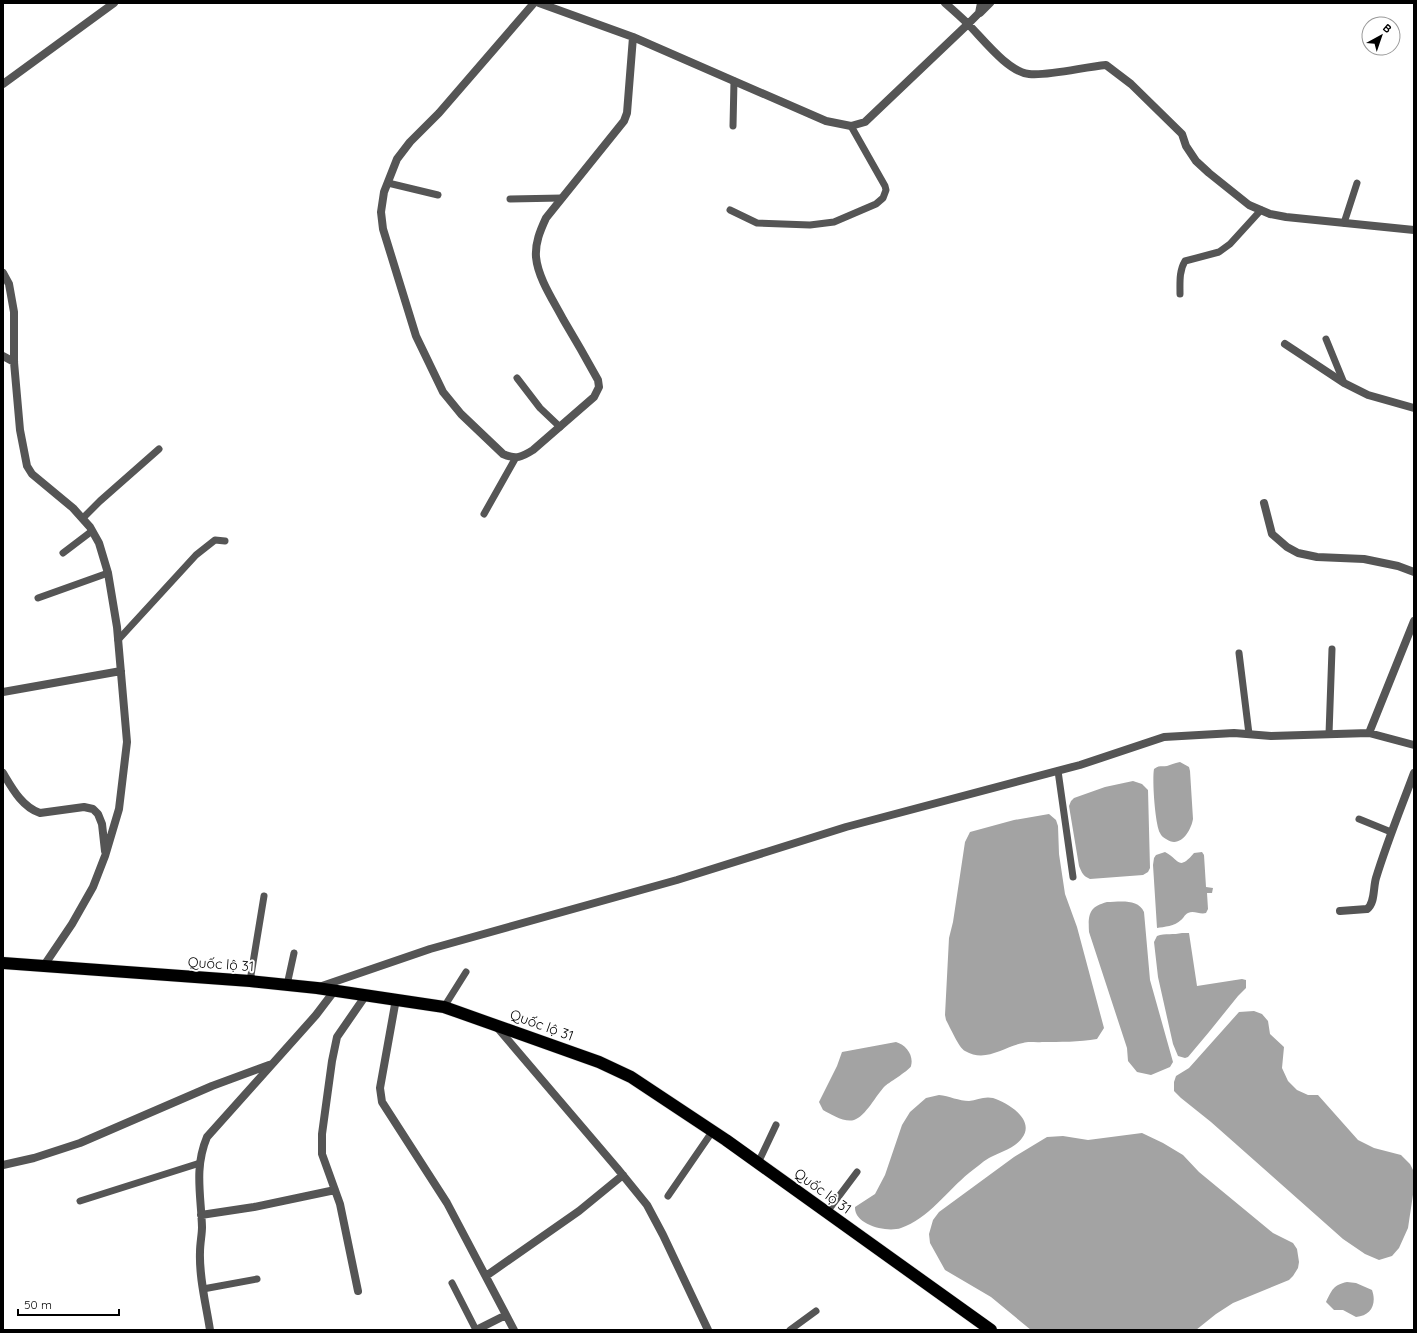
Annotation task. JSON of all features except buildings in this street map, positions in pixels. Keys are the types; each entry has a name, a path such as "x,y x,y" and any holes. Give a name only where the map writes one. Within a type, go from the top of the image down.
{"highway":[{"name":"Quốc lộ 31","path":"3,963 250,981 335,990 396,999 444,1007 599,1062 631,1076 758,1163 991,1330"}],"street":[{"path":"3,84 114,3"},
{"path":"534,3 439,113 410,142 397,159 384,192 381,212 383,230 416,336 443,392 461,414 504,454 515,458 522,457 534,450 594,397 599,387 598,380 550,295 541,275 536,258 536,246 539,234 546,218 624,121 627,113 633,37"},
{"path":"539,3 633,37 826,121 851,126 865,122 990,3"},
{"path":"945,3 968,24 999,57 1018,71 1029,74 1049,73 1106,65 1131,84 1182,134 1186,146 1196,161 1249,204 1261,210 1270,214 1286,217 1414,230"},
{"path":"979,13 981,3"},
{"path":"3,273 9,284 14,312 14,362 20,430 28,466 32,474 73,508 92,530 100,543 108,573 118,640 127,742 119,809 105,856 90,893 72,924 43,967"},
{"path":"1285,344 1344,383 1368,395 1414,408"},
{"path":"3,356 14,362"},
{"path":"1264,503 1272,534 1287,547 1298,553 1317,557 1364,559 1398,566 1414,572"},
{"path":"1368,733 1414,621"},
{"path":"4,689 120,671"},
{"path":"318,988 430,949 677,880 846,827 1080,765 1164,737 1234,732 1271,736 1368,733 1414,745"},
{"path":"3,773 14,791 28,807 40,814 84,807 93,809 98,814 102,824 105,856"},
{"path":"1340,911 1367,909 1370,907 1373,900 1374,886 1391,832 1414,773"},
{"path":"210,1330 201,1275 200,1252 202,1228 199,1189 200,1156 207,1137 316,1015 335,990"},
{"path":"358,1291 340,1204 322,1154 322,1134 332,1061 337,1037 366,995"},
{"path":"396,999 380,1088 382,1102 447,1203 514,1330"},
{"path":"494,1024 647,1205 663,1235 708,1330"},
{"path":"3,1165 34,1158 80,1143 212,1086 271,1064"},
{"path":"486,1276 579,1211 622,1175"},
{"path":"201,1216 254,1207 335,1190"},
{"path":"476,1330 506,1315"}],"lane":[{"path":"733,126 734,81"},
{"path":"730,210 757,223 810,225 834,222 876,204 883,198 886,190 885,186 851,126"},
{"path":"388,183 438,194"},
{"path":"1344,223 1357,183"},
{"path":"510,199 562,198"},
{"path":"1180,294 1180,277 1182,266 1185,261 1219,252 1230,244 1261,210"},
{"path":"1326,339 1344,383"},
{"path":"517,378 540,408 560,427"},
{"path":"82,518 159,449"},
{"path":"484,514 515,458"},
{"path":"64,552 92,530"},
{"path":"118,640 196,555 215,540 226,541"},
{"path":"38,598 108,573"},
{"path":"1329,734 1332,649"},
{"path":"1239,653 1249,734"},
{"path":"1058,771 1073,877"},
{"path":"1359,819 1391,832"},
{"path":"250,981 264,896"},
{"path":"287,985 294,953"},
{"path":"444,1007 466,972"},
{"path":"758,1163 776,1125"},
{"path":"668,1196 712,1132"},
{"path":"80,1201 200,1163"},
{"path":"827,1212 857,1172"},
{"path":"203,1288 257,1278"},
{"path":"452,1283 476,1330"},
{"path":"790,1330 816,1311"}],"shaded area":[{"path":"1180,762 1189,767 1190,771 1193,819 1190,829 1184,837 1176,842 1171,842 1160,834 1158,828 1154,801 1154,769"},
{"path":"1133,781 1142,784 1148,790 1150,868 1148,872 1143,875 1090,879 1083,874 1079,866 1069,806 1071,801 1074,798 1105,787"},
{"path":"1049,814 1056,820 1058,826 1059,854 1065,894 1077,927 1104,1028 1097,1039 1070,1042 1025,1042 987,1055 973,1054 965,1051 960,1046 946,1020 945,1015 949,938 953,922 965,842 970,832 1014,820"},
{"path":"1165,852 1181,863 1189,859 1194,853 1202,852 1204,855 1206,887 1213,888 1212,893 1207,893 1208,909 1206,913 1190,912 1176,924 1157,928 1153,865 1156,855"},
{"path":"1122,901 1133,903 1144,912 1150,980 1173,1062 1170,1067 1151,1075 1137,1072 1128,1061 1127,1048 1089,932 1091,912 1096,906 1107,902"},
{"path":"1189,933 1197,986 1242,979 1246,980 1246,988 1188,1057 1185,1058 1178,1056 1173,1044 1158,977 1154,942 1157,936"},
{"path":"1254,1011 1262,1014 1268,1021 1270,1034 1284,1047 1282,1068 1288,1081 1297,1090 1308,1095 1318,1095 1358,1140 1374,1148 1401,1155 1410,1164 1414,1172 1414,1188 1408,1228 1399,1248 1392,1256 1379,1260 1365,1254 1343,1239 1174,1091 1176,1076 1189,1068 1239,1012"},
{"path":"896,1042 903,1045 910,1054 912,1062 911,1066 904,1073 885,1086 863,1114 850,1121 838,1118 823,1110 819,1102 837,1066 842,1052"},
{"path":"939,1095 965,1101 987,1097 1005,1103 1023,1118 1025,1131 1022,1138 1007,1150 981,1163 929,1211 911,1224 901,1228 888,1229 865,1223 856,1213 855,1207 875,1194 885,1175 902,1125 910,1112 926,1098"},
{"path":"1142,1133 1183,1155 1199,1172 1273,1233 1293,1243 1297,1249 1299,1262 1298,1268 1293,1276 1289,1280 1233,1303 1196,1330 1031,1330 991,1297 945,1270 930,1243 929,1234 933,1220 939,1212 1014,1157 1047,1137 1063,1136 1088,1140"},
{"path":"1347,1282 1356,1283 1372,1290 1374,1300 1372,1308 1366,1314 1356,1317 1343,1310 1334,1310 1326,1302 1336,1286"}]}
